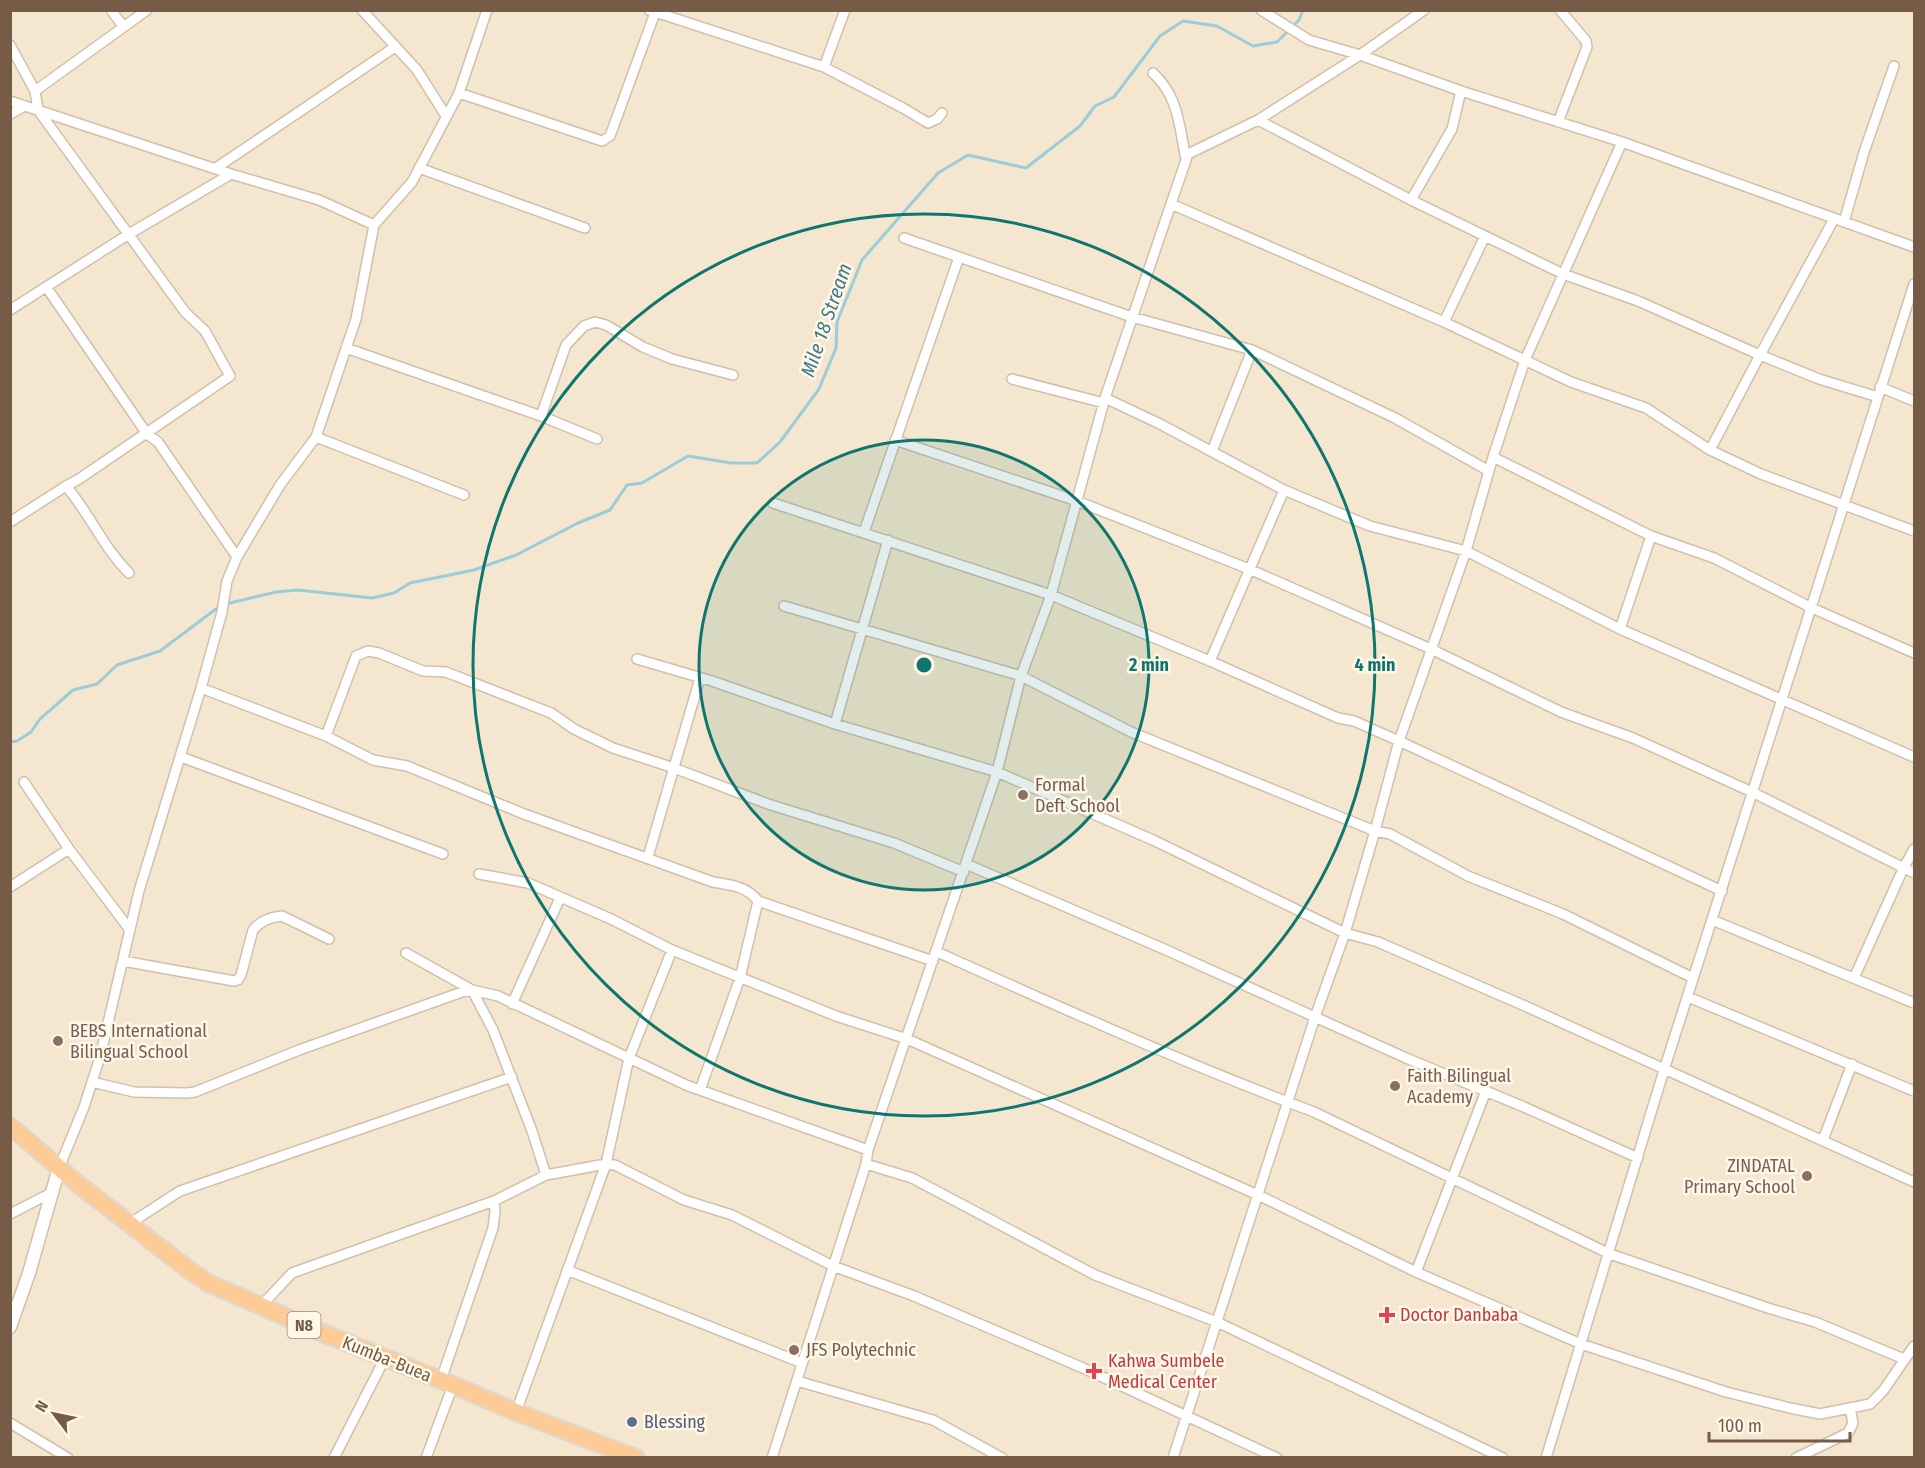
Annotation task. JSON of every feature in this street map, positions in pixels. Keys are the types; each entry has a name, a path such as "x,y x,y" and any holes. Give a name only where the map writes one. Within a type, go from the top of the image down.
{"highway":[{"name":"Kumba-Buea","path":"10,1126 59,1168 200,1278 261,1306 516,1412 636,1458"}],"street":[{"path":"111,10 123,26"},
{"path":"35,91 147,10"},
{"path":"363,10 417,70 446,116"},
{"path":"10,1327 59,1168 92,1082 139,891 201,688 222,612 227,581 237,557 280,485 316,437 359,306 374,225 405,191 459,93 487,10"},
{"path":"824,67 845,10"},
{"path":"1261,10 1301,36 1461,91 1622,142 1914,246"},
{"path":"772,1458 866,1164 868,1150 908,1039 997,772 1021,676 1051,595 1104,400 1186,159 1192,150 1258,120 1360,55 1424,10"},
{"path":"1558,122 1587,47 1586,41 1560,10"},
{"path":"459,93 602,141 606,140 610,136 653,11 824,67 928,123 937,119 942,113"},
{"path":"10,45 35,91 38,110 185,312 205,331 230,376 147,434 10,522"},
{"path":"216,168 395,47"},
{"path":"1710,450 1760,356 1839,221 1894,66"},
{"path":"1153,73 1166,85 1173,99 1186,159"},
{"path":"1411,200 1452,129 1461,91"},
{"path":"10,101 231,174 320,200 374,225"},
{"path":"10,114 25,106"},
{"path":"1258,120 1411,200 1563,274 1638,301 1760,356 1819,379 1914,401"},
{"path":"1173,1458 1315,1017 1345,933 1399,741 1466,552 1493,457 1525,360 1622,142"},
{"path":"419,168 585,228"},
{"path":"10,310 129,234 231,174"},
{"path":"1171,204 1444,322 1571,382 1646,408 1710,450 1761,474 1914,531"},
{"path":"1444,322 1485,236"},
{"path":"904,238 1132,317 1251,350 1395,418 1489,471"},
{"path":"864,532 958,257"},
{"path":"1546,1458 1610,1254 1664,1070 1914,284"},
{"path":"47,288 147,434 158,442 237,557"},
{"path":"542,416 566,345 584,326 595,322 606,325 643,347 672,360 733,375"},
{"path":"346,348 542,416 597,439"},
{"path":"1212,451 1251,350"},
{"path":"1012,379 1104,400 1212,451 1284,489 1370,526 1466,552 1620,629 1914,757"},
{"path":"316,437 464,495"},
{"path":"895,440 1077,501 1249,569 1431,649 1561,712 1633,738 1752,792 1914,873"},
{"path":"1493,457 1651,536 1714,558 1812,608 1914,653"},
{"path":"66,486 75,496 111,554 129,573"},
{"path":"1210,661 1284,489"},
{"path":"773,503 1051,595 1210,661 1338,718 1354,721 1722,891"},
{"path":"1620,629 1651,536"},
{"path":"835,724 888,540"},
{"path":"783,606 1021,676 1131,732 1375,831 1390,834 1468,876 1563,915 1693,978"},
{"path":"326,736 356,656 368,651 379,653 423,671 446,672 551,712 574,729 613,748 674,768 768,804 894,843 965,868 1164,949 1406,1058 1638,1158"},
{"path":"637,659 835,724 997,772 1153,840 1345,933 1378,942 1914,1182"},
{"path":"648,857 700,678"},
{"path":"201,688 326,736 379,763 407,766 524,814 713,882 740,887 758,901 935,957 1287,1103 1314,1112 1610,1254 1815,1322 1904,1359"},
{"path":"181,757 443,854"},
{"path":"24,782 69,849 130,930"},
{"path":"10,887 69,849"},
{"path":"1854,978 1914,849"},
{"path":"479,874 528,883 672,950 740,978 836,1016 908,1039 1258,1195 1416,1272 1581,1344 1726,1392 1820,1414 1870,1404 1883,1392 1914,1346"},
{"path":"512,1004 560,898"},
{"path":"700,1090 740,978 758,901"},
{"path":"123,961 234,981 241,975 254,930 258,925 274,917 282,916 329,939"},
{"path":"1712,920 1914,1004"},
{"path":"516,1412 606,1164 629,1059 672,950"},
{"path":"406,953 472,990 498,996 629,1059 700,1090 868,1150"},
{"path":"472,990 493,1030 512,1077 546,1175"},
{"path":"92,1082 134,1092 195,1092 299,1050 472,990"},
{"path":"1688,997 1914,1091"},
{"path":"1823,1140 1852,1064"},
{"path":"129,1224 180,1191 512,1077"},
{"path":"1416,1272 1486,1091"},
{"path":"261,1306 292,1274 494,1201 546,1175 606,1164 621,1167 684,1200 743,1220 833,1266 914,1296 1083,1368 1277,1458"},
{"path":"866,1164 912,1178 1095,1275 1217,1322 1503,1458"},
{"path":"10,1214 53,1192"},
{"path":"426,1458 493,1228 494,1201"},
{"path":"567,1270 802,1363"},
{"path":"334,1458 386,1358"},
{"path":"796,1381 933,1420 1002,1458"},
{"path":"1796,1458 1848,1433 1852,1423 1850,1408"},
{"path":"10,1423 68,1458"}],"shaded area":[{"path":"10,11 1914,11 1914,1457 11,1457"}],"waterway":[{"name":"Mile 18 Stream","path":"226,604 276,592 298,590 372,598 394,593 410,583 474,570 516,555 578,523 610,510 627,485 642,483 688,456 731,463 757,463 780,442 819,389 836,348 837,322 862,260 938,173 968,155 1026,168 1080,126 1095,106 1114,97 1160,36 1183,21 1217,26 1253,46 1277,42 1299,20 1303,10"},
{"name":"Mile 18 Stream","path":"10,742 17,741 31,732 40,719 73,690 97,684 117,665 160,651 220,606"}],"place":[{"name":"Formal Deft School","path":"1023,795"},
{"name":"BEBS International Bilingual School","path":"58,1041"},
{"name":"Faith Bilingual Academy","path":"1395,1086"},
{"name":"ZINDATAL Primary School","path":"1807,1176"},
{"name":"Doctor Danbaba","path":"1387,1315"},
{"name":"JFS Polytechnic","path":"794,1350"},
{"name":"Kahwa Sumbele Medical Center","path":"1094,1371"},
{"name":"Blessing","path":"632,1422"}]}
